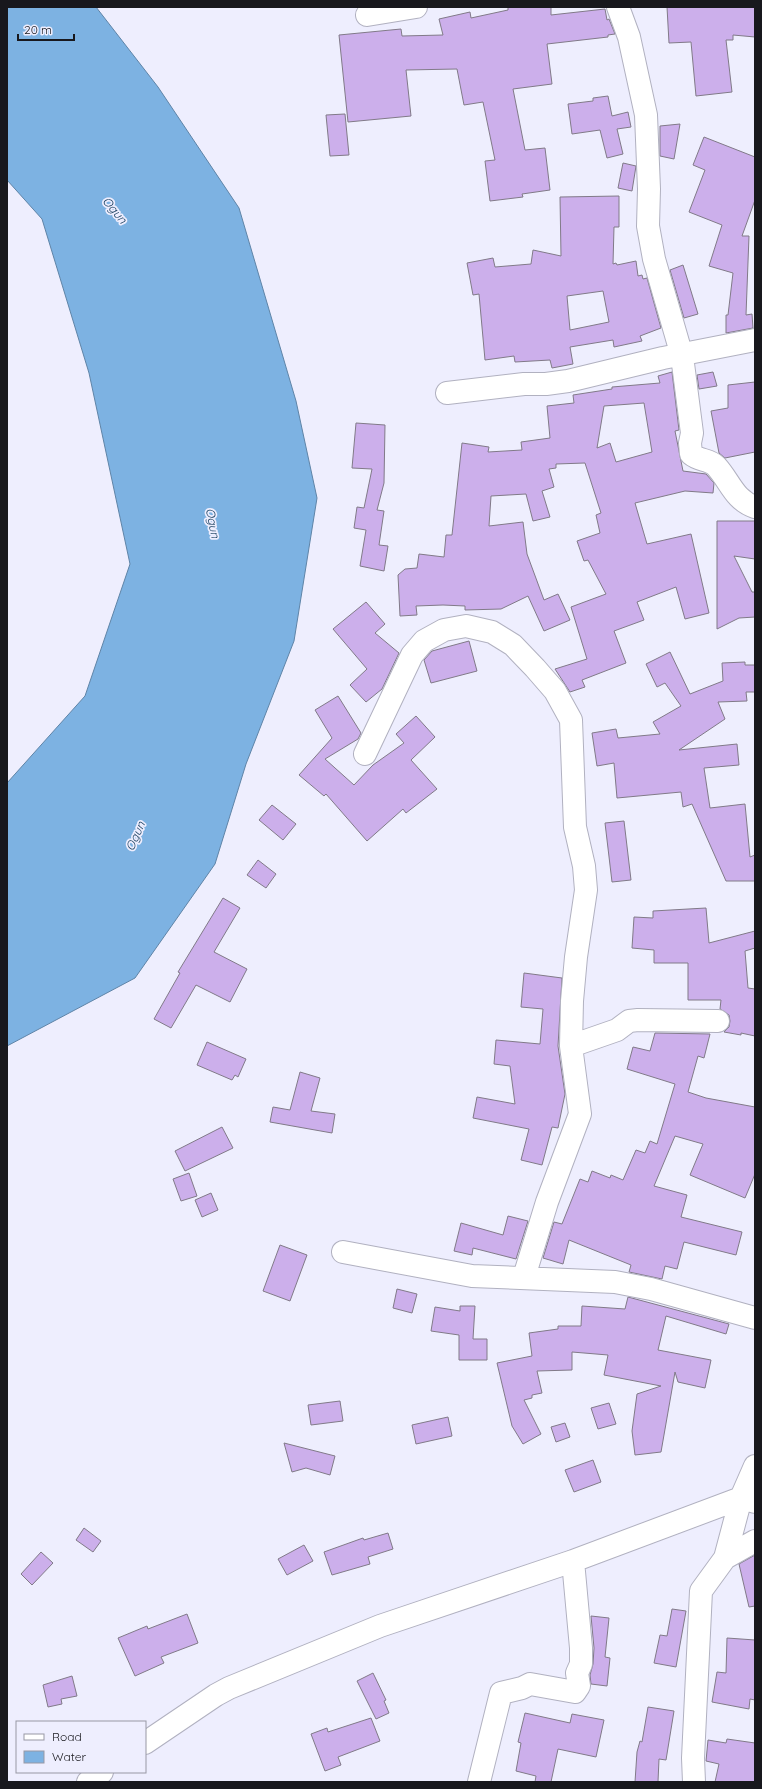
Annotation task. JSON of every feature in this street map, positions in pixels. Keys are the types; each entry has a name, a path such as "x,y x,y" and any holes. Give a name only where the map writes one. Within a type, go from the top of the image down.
{"street":[{"path":"366,15 416,7"},
{"path":"618,7 629,37 646,115 649,189 648,226 654,259 682,356 692,432 690,443 691,454 697,459 708,461 716,466 733,492 749,505 755,507"},
{"path":"447,393 524,384 546,384 568,381 663,358 682,356 755,340"},
{"path":"365,754 412,655 424,641 444,630 466,626 492,632 513,646 555,691 571,720 575,827 584,866 586,890 576,957 572,1001 571,1046 580,1114 547,1202 524,1277"},
{"path":"571,1046 616,1030 629,1022 638,1020 718,1021"},
{"path":"343,1252 472,1276 615,1282 634,1285 755,1318"},
{"path":"694,1782 693,1758 701,1591 726,1558 748,1500 755,1466"},
{"path":"146,1742 216,1694 380,1626 748,1500"},
{"path":"726,1558 755,1541"},
{"path":"479,1782 501,1694 530,1684 575,1692 579,1686 577,1673 581,1664 581,1648 572,1561"},
{"path":"88,1782 101,1773"}],"water":[{"name":"Ogun","path":"7,7 96,7 158,87 239,208 296,401 317,498 294,641 246,764 215,864 135,978 7,1046 7,783 85,696 130,564 89,373 42,219 7,180"}],"building":[{"path":"508,7 551,7 551,15 605,9 607,20 609,19 615,34 608,35 608,37 547,44 552,84 513,89 525,150 545,148 550,190 522,194 523,197 490,201 485,161 495,160 483,102 464,105 457,69 406,70 411,116 348,122 339,35 401,29 402,36 443,35 439,19 470,12 471,18 508,10"},
{"path":"667,7 755,7 755,37 733,35 733,40 726,40 732,92 696,96 691,42 669,43"},
{"path":"608,96 612,116 628,112 631,127 617,129 623,154 607,158 600,130 572,134 568,104 593,101 593,98"},
{"path":"345,114 349,155 330,156 326,115"},
{"path":"680,124 674,159 660,156 660,126"},
{"path":"704,137 755,157 755,200 742,236 749,236 746,315 752,314 753,328 726,333 726,315 728,315 733,273 709,266 722,225 689,212 705,170 693,165"},
{"path":"623,163 636,166 632,191 618,188"},
{"path":"619,196 619,227 614,227 613,264 616,263 617,265 636,261 638,276 642,275 643,279 647,278 661,328 640,336 642,341 614,347 613,340 570,347 573,364 552,368 550,360 515,362 514,356 485,360 479,294 473,295 467,263 493,258 495,267 531,264 533,250 561,256 560,197","holes":["603,291 609,322 570,330 567,296"]},
{"path":"683,265 698,314 684,318 670,270"},
{"path":"672,372 679,430 675,431 683,471 706,474 714,483 713,493 685,491 635,503 647,544 691,534 709,613 685,619 676,587 637,602 644,620 614,631 626,663 582,680 585,687 570,692 555,669 587,659 571,607 606,594 588,560 584,561 577,541 600,533 596,515 601,513 585,463 556,464 556,468 549,469 554,487 542,491 550,517 533,521 526,494 491,496 489,526 523,522 527,554 544,600 558,594 570,620 544,631 528,596 501,609 465,610 465,606 416,606 417,615 400,616 398,575 405,569 417,568 419,554 444,557 446,535 452,535 462,443 489,447 488,452 522,450 521,442 550,438 547,406 574,403 573,395 612,389 612,387 660,383 658,376","holes":["644,403 652,452 616,462 610,443 597,448 604,406"]},
{"path":"713,372 717,386 699,389 697,375"},
{"path":"755,382 755,452 725,458 719,453 711,411 728,408 728,385"},
{"path":"356,423 385,425 384,483 377,510 384,511 379,545 388,546 384,571 360,566 366,530 354,528 357,507 364,508 372,469 352,468"},
{"path":"717,521 755,521 755,559 734,556 752,592 755,592 755,617 739,618 717,629"},
{"path":"366,602 385,624 375,633 399,653 382,689 366,702 350,685 367,669 333,629"},
{"path":"469,641 477,671 431,683 424,660 432,651"},
{"path":"670,652 690,694 723,681 722,663 745,662 745,665 755,665 755,692 746,692 747,701 718,702 725,719 679,750 737,744 739,765 704,768 710,808 745,804 750,857 755,855 755,881 726,881 692,804 683,807 681,792 617,798 614,763 597,766 592,733 616,729 618,738 660,734 653,722 681,706 665,683 657,687 646,664"},
{"path":"338,696 361,733 358,739 325,759 354,785 373,765 404,743 396,734 416,716 435,737 411,760 437,789 406,813 403,809 367,841 326,794 324,796 299,775 332,738 315,710"},
{"path":"272,805 296,824 283,840 259,820"},
{"path":"624,821 631,880 612,882 605,823"},
{"path":"258,860 276,874 266,888 247,875"},
{"path":"223,898 240,908 214,952 247,969 230,1002 196,985 171,1028 154,1019 180,973 178,972"},
{"path":"706,908 709,943 755,931 755,948 745,951 748,988 755,989 755,1036 724,1032 729,1027 730,1021 729,1015 720,1009 721,1000 688,1000 688,963 654,963 654,950 632,948 634,917 653,918 653,911"},
{"path":"524,973 562,978 558,1046 565,1094 558,1128 552,1127 542,1165 521,1160 529,1129 473,1118 477,1097 515,1104 510,1066 494,1064 496,1040 540,1044 543,1009 521,1007"},
{"path":"655,1033 710,1034 704,1058 698,1056 688,1092 706,1098 755,1107 755,1174 745,1198 690,1175 703,1144 675,1136 654,1186 687,1195 681,1217 742,1232 736,1255 684,1242 677,1269 665,1266 662,1279 629,1272 631,1265 569,1240 563,1264 543,1258 554,1222 562,1224 580,1179 588,1182 592,1171 610,1178 611,1175 623,1180 636,1150 645,1153 650,1141 657,1144 675,1084 627,1069 633,1047 650,1051"},
{"path":"207,1042 246,1059 238,1077 235,1075 232,1080 197,1065"},
{"path":"300,1072 320,1078 311,1111 335,1114 332,1133 270,1122 273,1107 290,1110"},
{"path":"222,1127 233,1148 185,1171 175,1151"},
{"path":"189,1173 197,1196 181,1201 173,1179"},
{"path":"211,1193 218,1210 202,1217 195,1200"},
{"path":"508,1216 528,1221 516,1259 473,1248 472,1255 454,1251 461,1223 503,1235"},
{"path":"280,1245 307,1255 290,1301 263,1291"},
{"path":"397,1289 417,1294 412,1313 393,1308"},
{"path":"628,1297 729,1324 726,1334 666,1316 658,1350 711,1360 705,1388 678,1382 675,1372 661,1452 635,1455 632,1431 637,1394 661,1386 604,1375 608,1355 572,1352 572,1370 537,1371 542,1393 532,1395 532,1398 524,1400 541,1434 523,1444 512,1426 497,1363 532,1356 529,1333 558,1329 558,1326 581,1326 582,1306 625,1309"},
{"path":"460,1306 475,1306 473,1339 487,1339 487,1360 459,1360 459,1335 431,1331 435,1307 460,1311"},
{"path":"340,1401 343,1421 311,1425 308,1405"},
{"path":"609,1403 616,1424 598,1429 591,1408"},
{"path":"448,1417 452,1436 416,1444 412,1425"},
{"path":"565,1423 570,1437 556,1442 551,1427"},
{"path":"284,1443 335,1456 330,1475 306,1468 292,1472"},
{"path":"593,1460 601,1482 574,1492 565,1470"},
{"path":"84,1528 101,1541 93,1552 76,1540"},
{"path":"388,1533 393,1549 368,1557 370,1564 332,1575 324,1552 363,1538 364,1540"},
{"path":"304,1545 313,1561 287,1575 278,1559"},
{"path":"41,1552 53,1563 32,1585 21,1574"},
{"path":"755,1555 755,1606 749,1607 739,1564"},
{"path":"672,1609 686,1611 676,1667 654,1663 660,1635 667,1636"},
{"path":"187,1614 198,1643 161,1657 164,1663 135,1676 118,1638 147,1626 148,1629"},
{"path":"591,1616 609,1618 605,1657 610,1658 607,1686 591,1684 590,1675 593,1664 594,1648"},
{"path":"727,1638 755,1640 755,1700 750,1699 749,1709 712,1702 717,1672 726,1673"},
{"path":"373,1673 386,1700 384,1701 389,1713 376,1719 357,1681"},
{"path":"72,1676 77,1696 61,1699 62,1704 48,1707 43,1685"},
{"path":"648,1707 674,1711 666,1760 659,1759 658,1782 635,1782 637,1752 640,1741 642,1742"},
{"path":"525,1713 570,1723 572,1714 604,1720 596,1757 558,1749 551,1782 535,1782 536,1776 516,1771 521,1743 518,1742"},
{"path":"371,1718 380,1741 338,1757 341,1765 325,1771 311,1734 327,1728 328,1732"},
{"path":"727,1739 755,1743 755,1782 715,1782 719,1764 706,1761 708,1740 726,1743"}]}
